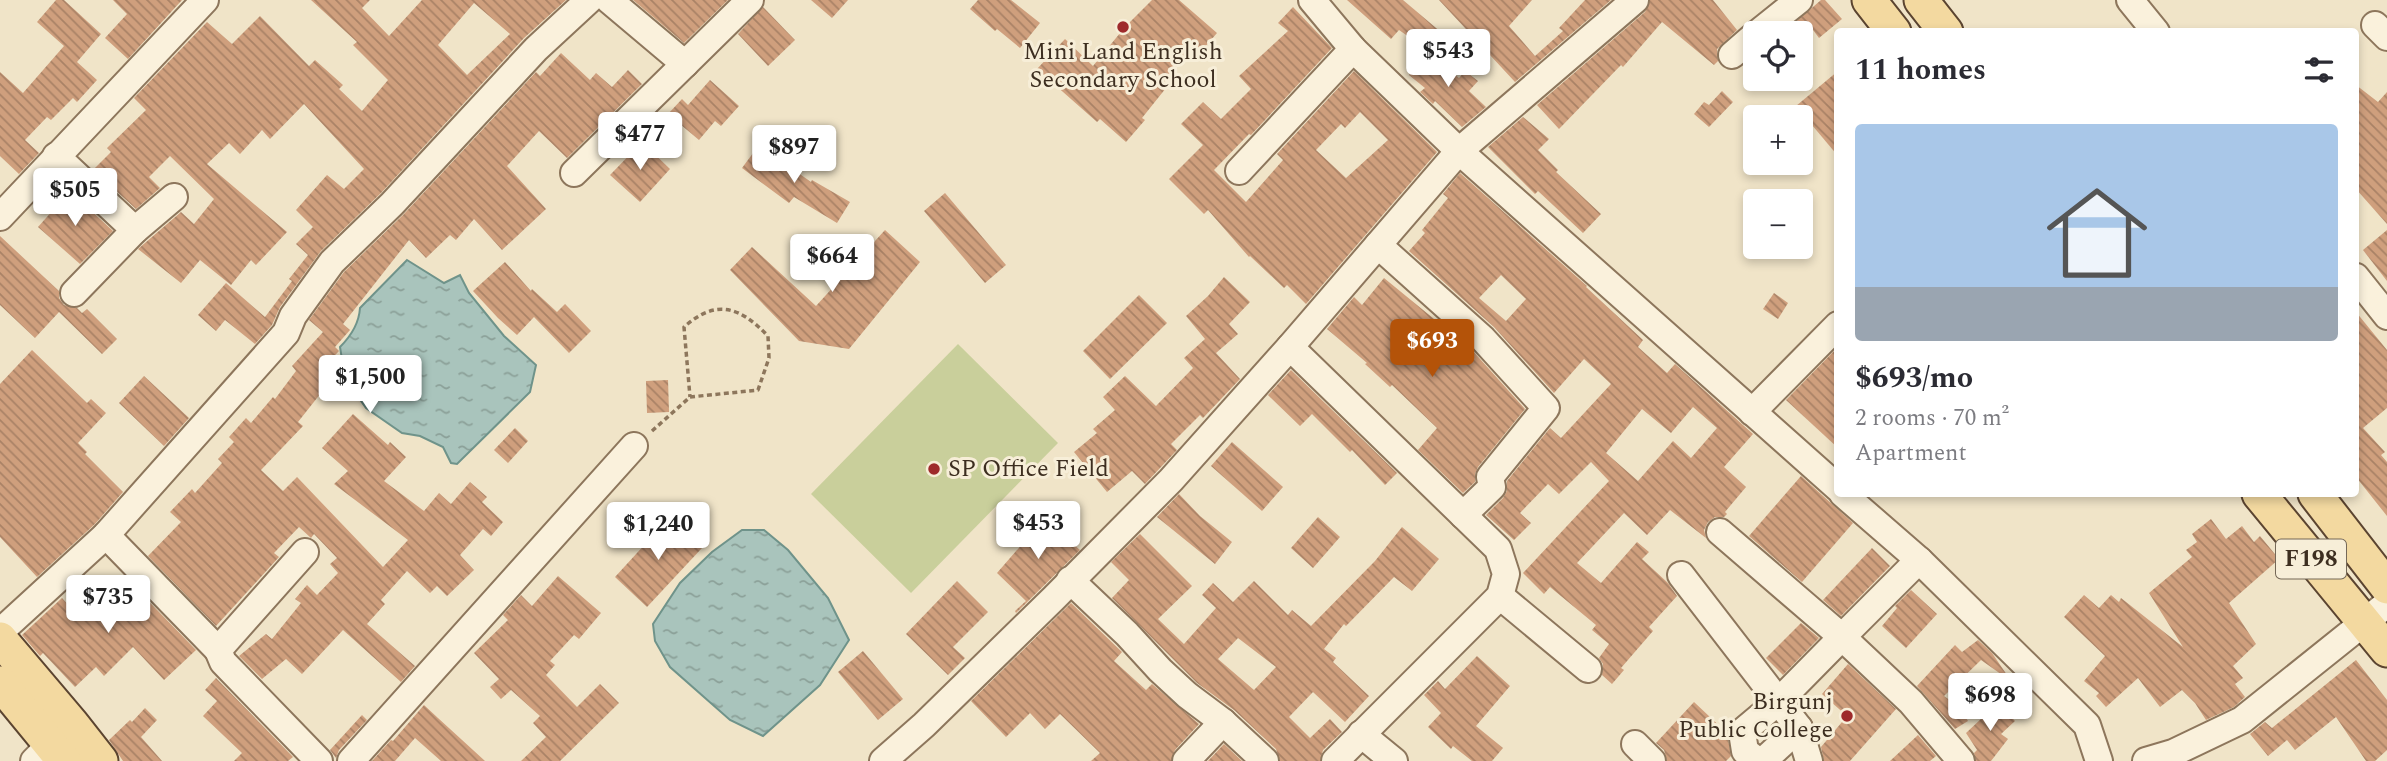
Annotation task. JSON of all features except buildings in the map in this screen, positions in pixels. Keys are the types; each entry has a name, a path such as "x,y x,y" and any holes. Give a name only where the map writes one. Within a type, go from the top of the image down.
{"main road":[{"path":"1869,0 1891,28"},
{"path":"1921,0 1943,28"},
{"name":"F198","path":"2262,497 2376,614 2387,650"},
{"name":"F198","path":"2317,497 2387,587"},
{"path":"0,639 55,747"},
{"path":"0,683 55,747 101,761"}],"street":[{"path":"0,217 205,0"},
{"path":"0,632 106,535 286,333 293,316 332,262 392,204 536,49 589,0"},
{"path":"609,0 685,64"},
{"path":"574,173 750,0"},
{"path":"1312,0 1353,49 1459,151 1834,484"},
{"path":"883,761 924,725 1171,480 1459,151 1635,0"},
{"path":"1773,21 1798,0"},
{"path":"2130,0 2153,28"},
{"path":"1732,55 1743,46"},
{"path":"1239,171 1353,49"},
{"path":"56,156 135,230"},
{"path":"74,293 135,230 174,197"},
{"path":"1378,245 1483,339 1546,408 1490,477 1492,487 1464,515"},
{"path":"2359,281 2387,316"},
{"path":"1752,412 1834,329"},
{"path":"1290,347 1498,549 1506,574 1500,596 1335,761"},
{"path":"351,761 634,446"},
{"path":"1846,497 1919,560 2087,725 2099,761"},
{"path":"1720,532 1842,637 1910,702 1961,761"},
{"path":"106,535 218,650 223,662 319,761"},
{"path":"218,650 304,552"},
{"path":"1799,728 1750,759 1742,732 1779,701 1919,560"},
{"path":"1681,575 1799,728 1809,761"},
{"path":"1070,580 1127,634 1160,670 1265,761"},
{"path":"1500,596 1588,669"},
{"path":"2146,761 2173,753 2242,720 2376,614"},
{"path":"1186,761 1223,722"},
{"path":"1361,734 1395,761"}],"path":[{"path":"634,446 690,397 758,390 769,358 768,336 750,317 726,309 700,313 684,327 690,397"}],"green space":[{"name":"SP Office Field","path":"958,344 1058,443 911,593 811,494"}],"water":[{"path":"407,260 444,283 460,275 469,293 504,336 536,365 530,392 457,464 451,463 443,447 420,436 402,433 366,408 345,378 340,347 354,329 360,308"},
{"path":"742,530 764,530 788,550 828,598 849,640 820,685 763,736 730,720 670,667 655,641 653,624 680,583 712,552"}],"place":[{"name":"Mini Land English Secondary School","path":"1123,27"},
{"name":"SP Office Field","path":"934,469"},
{"name":"Birgunj Public College","path":"1847,716"}]}
